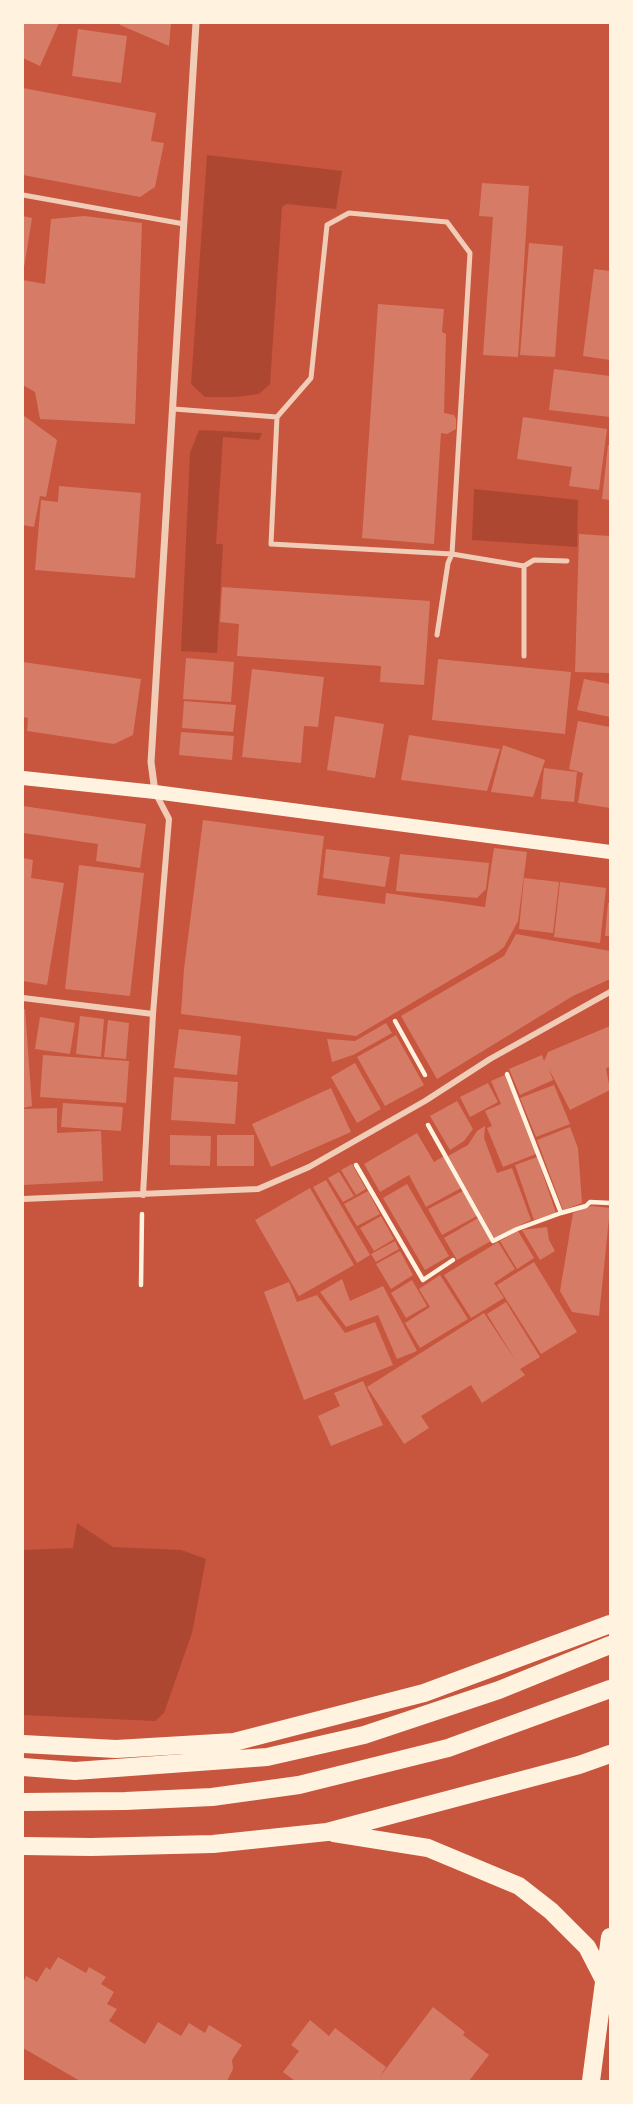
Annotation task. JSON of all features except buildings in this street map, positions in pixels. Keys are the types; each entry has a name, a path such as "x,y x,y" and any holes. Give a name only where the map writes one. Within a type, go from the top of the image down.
{"main road":[{"path":"23,778 155,792 610,852"},
{"path":"23,1744 116,1749 234,1742 424,1693 610,1623"},
{"path":"23,1767 75,1771 267,1757 364,1735 439,1710 610,1645"},
{"path":"23,1802 212,1797 299,1785 447,1748 610,1689"},
{"path":"23,1846 213,1843 327,1832 579,1765 610,1754"},
{"path":"327,1832 428,1847 519,1886 551,1910 587,1947 604,1980"},
{"path":"591,2081 610,1937"}],"street":[{"path":"143,1195 153,1014 169,818 155,792 151,762 196,23"},
{"path":"23,1199 258,1189 309,1167 416,1106 499,1054 610,992"},
{"path":"23,999 153,1014"}],"lane":[{"path":"23,195 184,224"},
{"path":"438,635 447,563 452,554 470,253 447,222 349,213 327,225 311,378 277,417 271,544 452,554 524,566 534,560 567,561"},
{"path":"174,409 277,417"},
{"path":"524,566 524,656"}],"path":[{"path":"395,1021 436,1094"},
{"path":"499,1054 561,1213"},
{"path":"416,1106 493,1241 517,1229 586,1206 590,1202 610,1203"},
{"path":"345,1146 423,1280 453,1260"},
{"path":"141,1285 143,1195"}],"shaded area":[{"path":"207,155 342,171 336,209 286,204 282,207 270,384 259,394 205,397 191,384"},
{"path":"199,430 262,433 259,440 223,437 216,544 223,544 217,653 181,651 190,453"},
{"path":"474,489 578,500 577,547 472,540"},
{"path":"77,1523 113,1547 181,1550 206,1559 192,1633 164,1713 155,1721 23,1715 23,1550 73,1548"}]}
